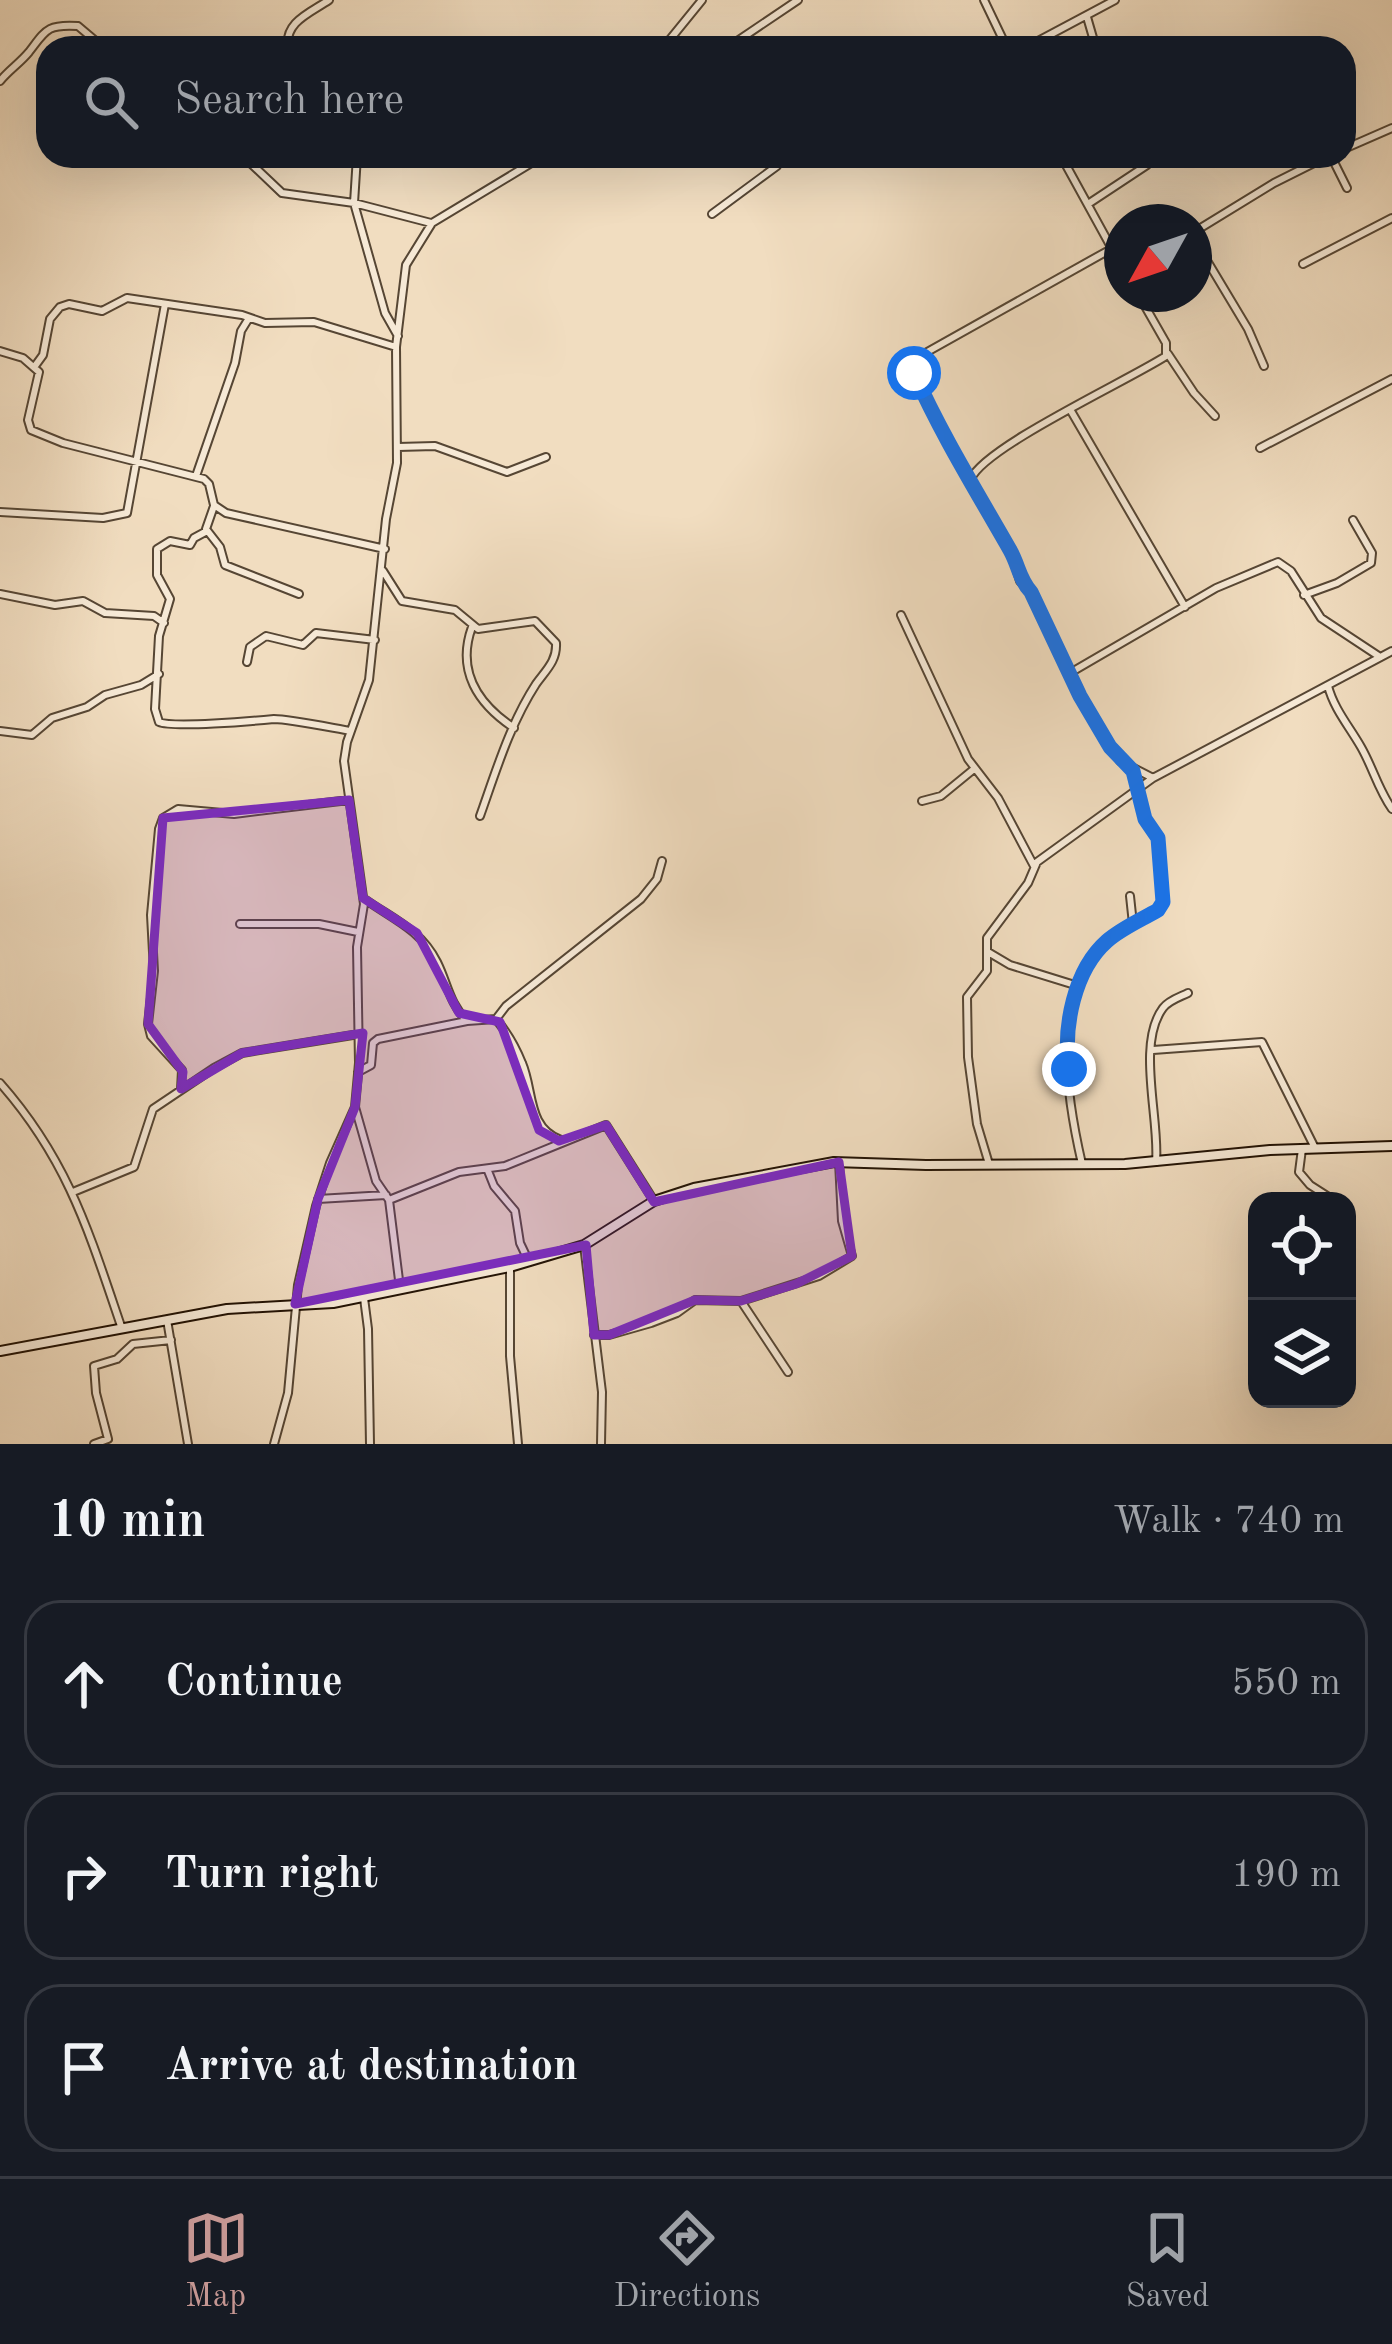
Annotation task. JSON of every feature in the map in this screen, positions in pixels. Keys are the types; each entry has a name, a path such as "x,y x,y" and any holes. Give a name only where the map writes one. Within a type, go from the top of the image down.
{"main road":[{"path":"0,1351 240,1307 364,1297 510,1267 584,1245 654,1201 694,1188 839,1162 1156,1162 1392,1146"}],"street":[{"path":"289,36 289,28 329,0"},
{"path":"673,36 702,0"},
{"path":"745,36 798,0"},
{"path":"1048,36 1115,0"},
{"path":"985,1 1001,36"},
{"path":"1087,16 1093,36"},
{"path":"38,36 53,28 78,26 90,36"},
{"path":"0,81 36,39"},
{"path":"1356,143 1392,128"},
{"path":"255,168 277,191 354,202 432,223"},
{"path":"356,168 354,202 385,313 398,336"},
{"path":"274,1444 288,1393 295,1304 318,1198 355,1107 358,932 363,898 344,760 366,692 375,640 398,447 396,347 406,265 432,223 523,168"},
{"path":"712,214 774,168"},
{"path":"1068,168 1104,235"},
{"path":"1088,204 1142,168"},
{"path":"1212,225 1304,168"},
{"path":"1336,168 1347,188"},
{"path":"1303,264 1392,218"},
{"path":"1104,253 916,360 914,373 1110,747 1133,771 1153,778"},
{"path":"1212,267 1264,366"},
{"path":"35,366 44,355 50,320 62,306 101,311 127,298 278,324 314,322 396,347"},
{"path":"0,512 119,518 127,513 165,304"},
{"path":"1148,312 1193,393 1215,416"},
{"path":"196,476 249,318"},
{"path":"0,351 35,366"},
{"path":"971,479 978,467 1004,449 1168,354"},
{"path":"35,366 39,381 28,420 31,430 196,476 209,484 214,505 226,513 385,549"},
{"path":"1261,448 1392,379"},
{"path":"1071,411 1185,607"},
{"path":"398,447 435,446 507,472 546,457"},
{"path":"214,505 207,517 207,531 227,566 299,594"},
{"path":"1304,596 1337,583 1372,560 1353,520"},
{"path":"207,531 189,545 170,541 158,547 157,574 170,599 160,636 155,714 163,725 281,719 351,731"},
{"path":"1070,673 1216,588 1278,562 1291,571 1321,618 1380,657"},
{"path":"383,571 402,601 455,610 472,628"},
{"path":"0,594 55,605 83,601 105,613 154,616 164,622"},
{"path":"901,615 974,769 993,790 1034,866"},
{"path":"472,628 535,621 556,643 556,658 530,694 480,816"},
{"path":"472,628 466,646 470,681 498,717 514,728"},
{"path":"247,662 250,647 266,636 303,645 316,632 375,640"},
{"path":"989,1164 977,1124 968,1058 967,997 987,971 988,938 1028,883 1034,866 1153,778 1392,651"},
{"path":"0,731 32,734 52,718 160,674"},
{"path":"1328,685 1392,809"},
{"path":"922,802 941,796 974,769"},
{"path":"1082,1164 1066,1044 1078,986 1104,944 1161,907 1164,889 1158,838 1145,819 1133,771"},
{"path":"181,1089 182,1070 156,1042 148,1024 154,971 151,915 164,818 178,809 234,814 349,800"},
{"path":"358,1072 370,1066 377,1039 496,1019 506,1006 641,899 658,879 662,861"},
{"path":"1130,896 1133,924"},
{"path":"363,898 416,933 437,962 454,1009 467,1021"},
{"path":"240,924 319,924 358,932"},
{"path":"988,952 1010,965 1078,986"},
{"path":"1156,1162 1153,1050 1163,1008 1188,993"},
{"path":"496,1019 522,1061 538,1124 547,1135 561,1140"},
{"path":"73,1192 134,1166 149,1114 242,1053 359,1034"},
{"path":"1153,1050 1262,1042 1315,1148"},
{"path":"0,1084 55,1156 88,1224 121,1326"},
{"path":"355,1107 376,1181 387,1197 400,1289"},
{"path":"318,1198 387,1197 459,1172 488,1171 605,1125 654,1201"},
{"path":"1302,1149 1299,1172 1321,1192"},
{"path":"594,1335 609,1336 651,1323 695,1300 741,1301 819,1276 852,1256 842,1221 839,1162"},
{"path":"488,1171 514,1211 529,1262"},
{"path":"584,1245 602,1392 601,1444"},
{"path":"510,1267 510,1356 518,1444"},
{"path":"364,1297 370,1444"},
{"path":"741,1301 788,1372"},
{"path":"167,1320 188,1444"},
{"path":"94,1444 108,1439 94,1366 117,1359 133,1344 171,1340"}],"highlighted area":[{"path":"349,800 363,898 417,933 459,1013 500,1022 539,1130 559,1141 606,1125 654,1202 839,1162 852,1256 796,1284 741,1301 695,1300 609,1335 594,1335 586,1245 295,1304 318,1199 355,1107 363,1033 242,1053 181,1089 183,1072 148,1024 163,818"}],"route":[{"path":"914,373 1011,551 1020,580 1031,592 1080,696 1110,747 1133,771 1145,819 1158,838 1163,902 1158,910 1104,944 1088,964 1068,1031 1069,1069"}]}
